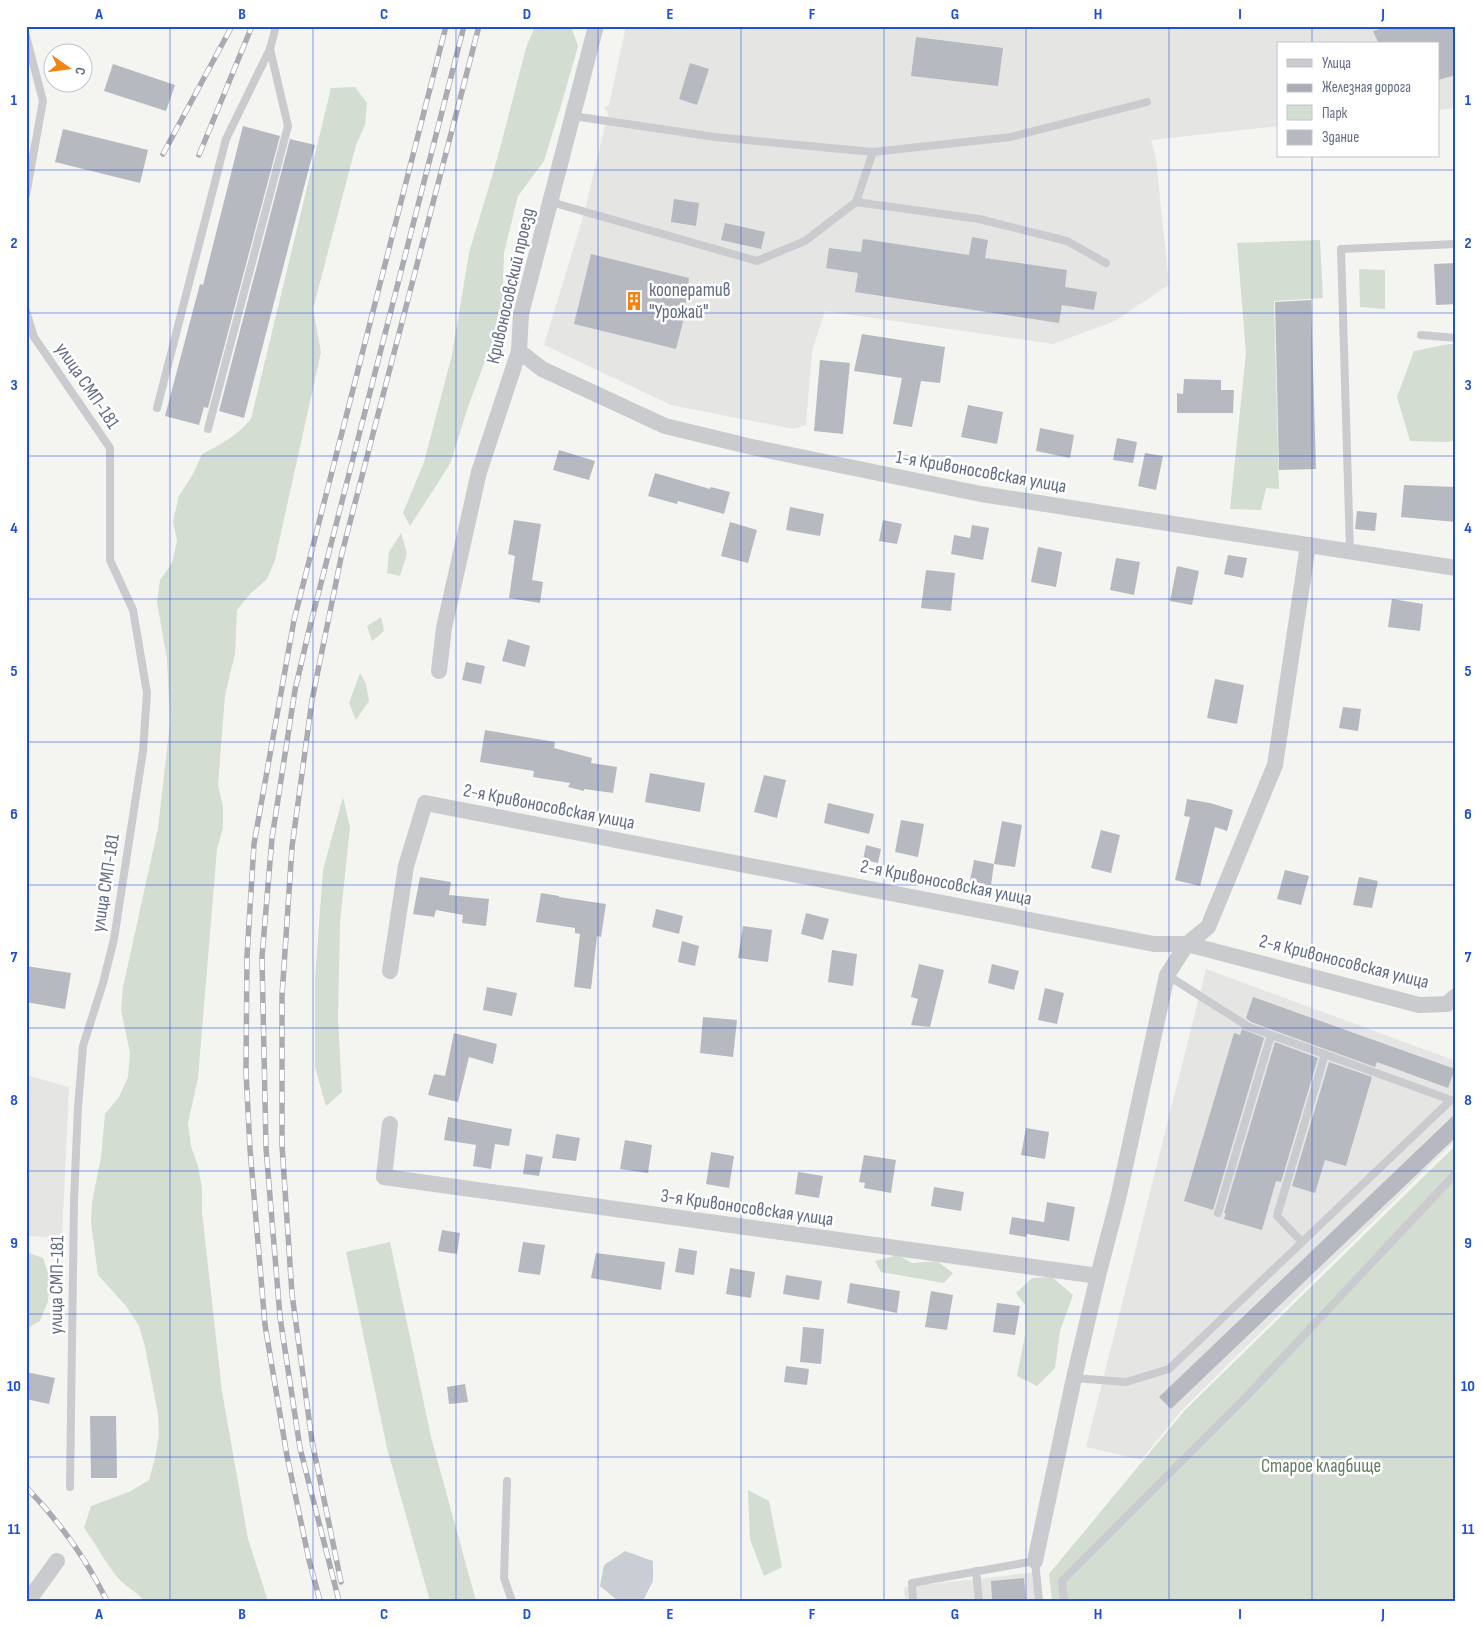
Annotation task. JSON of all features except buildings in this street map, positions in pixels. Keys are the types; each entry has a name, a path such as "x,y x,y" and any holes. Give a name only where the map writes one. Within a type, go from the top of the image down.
{"street":[{"name":"Кривоносовский проезд","path":"440,671 444,628 479,472 519,351 521,314 596,26"},
{"name":"1-я Кривоносовская улица","path":"519,351 542,369 665,426 752,447 980,494 1456,568"},
{"path":"1035,1561 1074,1378 1118,1199 1167,975 1187,944 1208,927 1275,764 1308,545"},
{"name":"2-я Кривоносовская улица","path":"390,971 406,866 425,803 1154,944 1187,944 1419,1005 1447,1004 1456,996"},
{"name":"3-я Кривоносовская улица","path":"390,1124 384,1177 391,1179 1098,1276"},
{"path":"28,1601 57,1561"}],"lane":[{"path":"157,408 226,139 270,49 276,26"},
{"path":"26,36 43,101 26,195"},
{"path":"208,429 288,126 270,49"},
{"path":"573,116 715,137 873,152 1011,136 1147,102"},
{"path":"551,202 585,210 757,261 805,241 856,202 873,152"},
{"path":"856,202 988,222 1067,241 1106,263"},
{"path":"1350,551 1341,249 1456,244"},
{"name":"улица СМП-181","path":"26,312 34,337 110,448 110,560 133,610 147,693 142,751 114,939 103,983 83,1046 78,1107 75,1190 70,1487"},
{"path":"1421,335 1456,338"},
{"path":"1074,1378 1126,1382 1168,1368 1450,1100 1249,1027 1167,975"},
{"path":"1218,1213 1271,1034"},
{"path":"1302,1242 1276,1216 1325,1054"},
{"path":"1064,1601 1062,1581 1245,1398 1456,1173"},
{"path":"506,1481 504,1578 512,1601"},
{"path":"914,1601 912,1582 1035,1561 1039,1601"},
{"path":"976,1571 979,1601"}],"shaded area":[{"path":"626,26 1456,26 1456,108 1440,110 1440,42 1277,42 1277,126 1151,140 1156,158 1169,285 1115,321 1053,344 825,311 812,351 806,425 794,429 671,405 544,345 585,210 608,113 604,108 609,105"},
{"path":"1206,969 1456,1061 1456,1140 1182,1410 1141,1460 1086,1447"},
{"path":"26,1075 69,1087 62,1238 26,1236"},
{"path":"625,1551 653,1561 653,1581 643,1601 616,1599 600,1586 604,1565"},
{"path":"1037,1572 1040,1601 905,1601 904,1587"}],"green space":[{"path":"535,26 571,26 578,46 544,161 518,196 504,253 502,315 468,407 450,464 410,526 403,513 424,462 452,355 469,253 498,156 526,48"},
{"path":"355,87 367,103 365,125 356,145 313,309 321,352 275,560 267,579 250,594 237,610 235,654 225,695 218,785 223,807 223,828 217,849 198,1078 188,1123 191,1146 198,1166 202,1188 202,1212 222,1391 248,1539 268,1601 144,1601 115,1574 84,1528 91,1506 131,1491 149,1480 159,1435 158,1414 139,1326 126,1306 98,1275 91,1223 92,1202 101,1157 105,1114 119,1097 128,1077 130,1053 121,1010 123,987 158,828 170,723 167,659 157,602 160,580 172,563 177,541 173,521 179,496 193,474 202,454 228,439 251,419 331,88"},
{"path":"1320,240 1323,298 1274,301 1279,489 1266,488 1261,510 1230,509 1246,353 1237,243"},
{"path":"1359,269 1385,270 1385,309 1360,307"},
{"path":"1456,344 1456,440 1447,442 1410,441 1397,397 1414,351"},
{"path":"401,533 407,553 400,576 387,573 389,552"},
{"path":"381,617 384,631 372,641 367,626"},
{"path":"360,673 366,684 369,701 356,720 349,703"},
{"path":"343,797 350,827 340,922 338,1019 342,1092 326,1106 315,1067 315,979 323,870"},
{"name":"Старое кладбище","path":"1456,1145 1456,1601 1052,1601 1049,1574 1185,1410"},
{"path":"390,1242 431,1437 476,1601 430,1601 387,1448 346,1252"},
{"path":"26,1252 43,1258 50,1279 48,1301 40,1321 26,1329"},
{"path":"898,1255 912,1263 937,1261 953,1273 944,1283 881,1272 875,1261"},
{"path":"1052,1277 1073,1295 1060,1331 1055,1368 1037,1386 1017,1376 1025,1335 1025,1305 1016,1293 1032,1278"},
{"path":"748,1490 769,1501 782,1567 764,1576 750,1539"}],"railway":[{"path":"163,154 232,26"},
{"path":"199,155 252,26"},
{"path":"320,1601 309,1560 287,1456 265,1325 250,1149 246,1072 247,956 254,844 294,620 446,26"},
{"path":"339,1601 300,1448 280,1317 266,1148 262,957 272,838 295,690 464,26"},
{"path":"341,1582 312,1441 292,1294 282,1145 282,996 292,847 312,700 342,553 479,26"},
{"path":"26,1487 50,1513 71,1541 107,1601"}],"place":[{"name":"кооператив \"Урожай\"","path":"634,301"}]}
